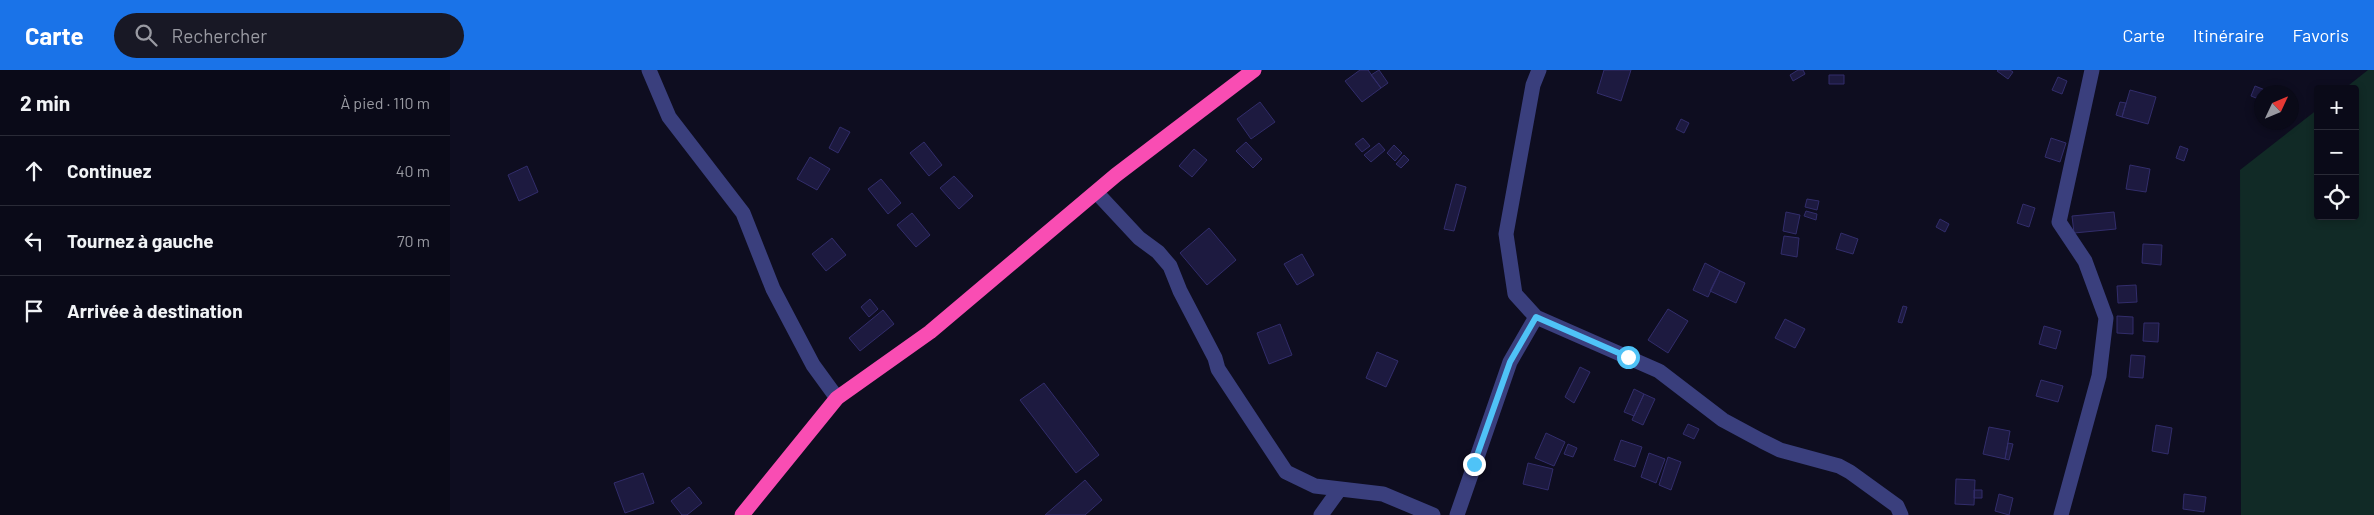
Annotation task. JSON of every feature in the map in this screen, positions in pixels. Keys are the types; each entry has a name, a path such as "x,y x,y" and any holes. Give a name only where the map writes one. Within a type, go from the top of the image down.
{"highway":[{"path":"742,515 837,398 930,332 1116,175 1254,70"}],"street":[{"path":"649,70 670,117 743,213 772,289 813,365 837,398"},
{"path":"1538,70 1533,85 1506,234 1514,294 1536,317 1659,372 1723,420 1780,450 1839,466 1850,472 1897,506 1900,515"},
{"path":"2061,515 2099,376 2106,318 2084,262 2059,222 2092,70"},
{"path":"1097,193 1139,238 1158,252 1170,266 1180,291 1215,358 1218,369 1286,472 1315,486 1383,494 1433,515"},
{"path":"1457,515 1510,362 1536,317"},
{"path":"1321,515 1339,490"}],"green space":[{"path":"2368,70 2374,70 2374,515 2241,515 2240,170 2291,130 2299,130 2299,124 2314,112 2314,220 2359,220 2359,85 2349,85"}],"building":[{"path":"1360,70 1368,70 1381,88 1362,102 1345,81"},
{"path":"1379,70 1388,83 1381,88 1371,75"},
{"path":"1604,70 1631,70 1621,101 1597,93"},
{"path":"1798,70 1803,70 1805,74 1793,81 1790,75"},
{"path":"1998,70 2010,70 2013,72 2008,79"},
{"path":"1829,75 1844,75 1844,84 1829,84"},
{"path":"2058,77 2067,81 2062,94 2052,90"},
{"path":"2130,90 2156,97 2148,124 2122,117"},
{"path":"1260,102 1275,122 1251,139 1237,119"},
{"path":"2120,102 2126,103 2122,117 2116,115"},
{"path":"1681,119 1689,123 1684,133 1676,129"},
{"path":"840,127 850,132 838,153 829,148"},
{"path":"1363,138 1370,146 1362,152 1355,144"},
{"path":"2051,138 2066,143 2060,162 2045,157"},
{"path":"924,142 942,165 929,176 910,153"},
{"path":"1246,142 1262,159 1253,168 1236,151"},
{"path":"1379,143 1385,150 1371,162 1364,155"},
{"path":"1394,145 1402,153 1395,161 1387,153"},
{"path":"2180,146 2188,149 2184,161 2176,158"},
{"path":"1194,149 1207,160 1192,177 1179,166"},
{"path":"1404,155 1409,160 1401,168 1396,164"},
{"path":"810,157 830,169 817,190 797,179"},
{"path":"2130,165 2150,169 2146,192 2126,189"},
{"path":"527,166 538,192 519,201 508,175"},
{"path":"954,176 973,196 959,209 940,188"},
{"path":"881,179 901,203 888,214 868,189"},
{"path":"1456,184 1466,187 1454,231 1444,229"},
{"path":"1807,199 1819,201 1817,210 1805,207"},
{"path":"2023,204 2035,208 2029,227 2017,223"},
{"path":"1806,211 1817,214 1816,220 1804,216"},
{"path":"1786,212 1800,215 1796,234 1783,231"},
{"path":"2114,212 2116,229 2074,233 2072,216"},
{"path":"912,213 930,235 916,247 897,225"},
{"path":"1940,219 1949,224 1945,232 1936,227"},
{"path":"1209,228 1236,260 1207,285 1180,253"},
{"path":"1841,233 1858,239 1853,254 1836,249"},
{"path":"1784,236 1799,238 1797,257 1781,254"},
{"path":"832,238 846,255 826,271 812,254"},
{"path":"2143,244 2162,245 2161,265 2142,263"},
{"path":"1302,254 1314,275 1297,285 1284,264"},
{"path":"1705,263 1720,271 1708,297 1693,290"},
{"path":"1720,271 1745,283 1736,303 1710,291"},
{"path":"2136,285 2137,302 2118,303 2117,286"},
{"path":"870,299 878,309 869,317 861,307"},
{"path":"1903,306 1907,307 1902,323 1898,322"},
{"path":"1668,309 1688,321 1668,353 1648,340"},
{"path":"883,310 894,324 860,351 849,338"},
{"path":"2117,316 2133,317 2133,334 2117,333"},
{"path":"1785,319 1805,329 1795,348 1775,338"},
{"path":"2144,323 2159,323 2158,342 2143,341"},
{"path":"1280,324 1292,355 1269,364 1257,333"},
{"path":"2044,326 2061,331 2056,349 2039,344"},
{"path":"1377,352 1398,361 1386,387 1366,378"},
{"path":"2131,355 2145,356 2143,378 2129,377"},
{"path":"1580,367 1590,372 1574,403 1565,397"},
{"path":"2041,380 2063,386 2058,402 2036,396"},
{"path":"1044,383 1099,455 1076,473 1020,400"},
{"path":"1634,389 1644,394 1634,416 1624,412"},
{"path":"1644,394 1655,399 1643,425 1632,420"},
{"path":"1688,424 1699,429 1694,439 1683,434"},
{"path":"2156,425 2172,428 2168,454 2152,451"},
{"path":"1989,427 2010,431 2005,459 1983,454"},
{"path":"1546,433 1565,442 1554,466 1535,458"},
{"path":"1621,440 1642,447 1635,467 1614,460"},
{"path":"2008,443 2013,444 2009,460 2005,459"},
{"path":"1568,444 1577,448 1573,457 1564,454"},
{"path":"1649,453 1665,459 1656,483 1641,477"},
{"path":"1668,457 1681,462 1671,490 1659,485"},
{"path":"1528,463 1553,469 1548,490 1523,484"},
{"path":"643,473 654,503 625,513 614,483"},
{"path":"1956,479 1975,480 1974,505 1955,504"},
{"path":"1085,480 1102,500 1085,515 1045,515"},
{"path":"689,487 702,503 687,515 682,515 671,501"},
{"path":"1974,490 1982,490 1982,498 1974,498"},
{"path":"1999,494 2013,498 2009,515 1995,511"},
{"path":"2184,494 2206,497 2204,512 2183,509"}],"route":[{"path":"1474,464 1510,362 1536,317 1628,357"}]}
